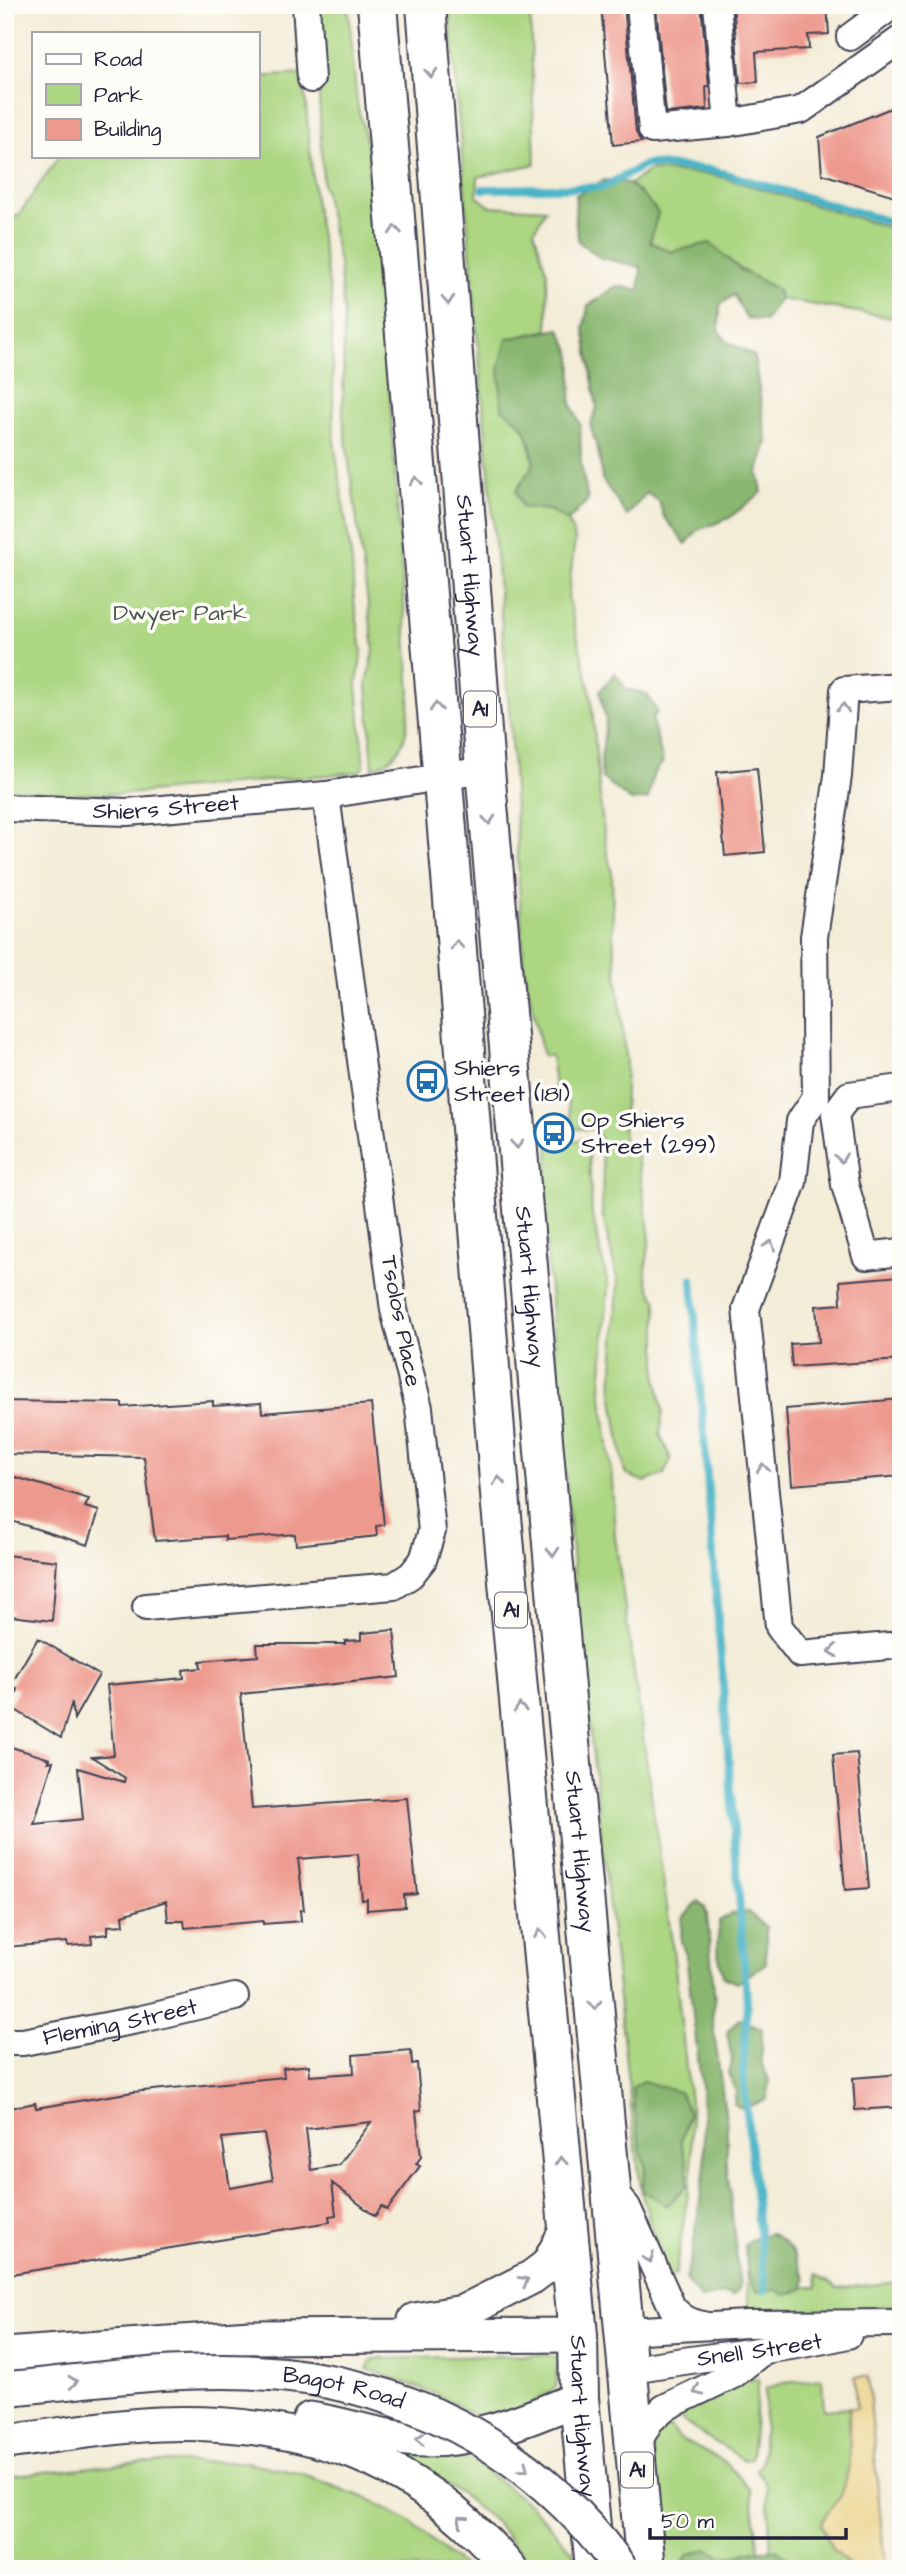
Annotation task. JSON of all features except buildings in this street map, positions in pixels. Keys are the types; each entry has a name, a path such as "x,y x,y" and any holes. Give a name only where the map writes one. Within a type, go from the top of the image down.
{"highway":[{"name":"Stuart Highway","path":"377,5 500,1492 578,2335 579,2398 595,2569"},
{"name":"Stuart Highway","path":"426,5 485,770 646,2569"},
{"path":"578,2335 625,2331"},
{"path":"579,2398 628,2370"}],"main road":[{"path":"88,2348 166,2335 425,2320 463,2312 532,2277 548,2265 567,2229"},
{"name":"Bagot Road","path":"5,2355 250,2337 578,2335"},
{"name":"Bagot Road","path":"5,2389 137,2376 249,2372 318,2379 389,2396 455,2424 509,2456 550,2489 583,2521 621,2569"},
{"path":"157,2424 204,2411 228,2410 326,2422 386,2436 429,2440 503,2428 579,2398"},
{"path":"5,2442 157,2424 263,2427 314,2438 346,2449 425,2489 493,2548 510,2569"}],"street":[{"path":"306,5 311,79"},
{"path":"640,5 652,130 728,123 801,110 901,39"},
{"path":"718,5 728,123"},
{"path":"850,37 893,5"},
{"path":"901,686 844,690 838,776 814,937 816,1097 800,1121 793,1182 746,1309 779,1627 800,1654 901,1645"},
{"name":"Shiers Street","path":"5,807 127,812 326,794 485,770"},
{"name":"Tsolos Place","path":"146,1607 394,1586 411,1576 423,1560 432,1531 419,1408 394,1310 326,794"},
{"path":"901,1088 849,1095 835,1114 845,1185 866,1256 901,1252"},
{"name":"Fleming Street","path":"5,2042 23,2042 235,1997"},
{"path":"611,2186 627,2207 672,2307 691,2323 706,2325"},
{"name":"Snell Street","path":"625,2331 706,2325 896,2324"},
{"name":"Snell Street","path":"628,2370 682,2360 803,2345 896,2324"},
{"path":"635,2448 650,2421 664,2408 733,2375 763,2351"}],"green space":[{"path":"315,5 348,5 357,103 368,148 371,213 378,221 410,693 407,728 400,747 385,762 373,768 367,683 374,649 343,416 344,315 339,263 323,184"},
{"path":"449,5 530,5 535,164 478,177 477,196 489,206 546,209 534,231 547,273 548,330 507,339 521,420 528,436 534,464 516,491 568,521 575,539 568,597 591,695 601,810 612,873 613,936 626,1063 623,1142 635,1144 646,1209 649,1240 646,1273 657,1300 657,1379 663,1411 660,1434 671,1459 664,1474 645,1482 625,1474 612,1392 618,1283 602,1212 603,1170 600,1139 596,1129 573,1129 566,1093 555,1088 551,1056 543,1056 524,969 510,719"},
{"name":"Dwyer Park","path":"303,74 315,202 331,296 334,441 362,650 357,684 364,767 358,772 127,794 63,794 5,789 5,217 18,216 58,158 259,158 259,77"},
{"path":"650,170 714,175 901,231 901,319 780,299 778,290 741,270 710,243 670,252 650,242 658,213 630,184"},
{"path":"604,180 628,184 658,213 650,242 671,252 710,243 741,270 778,290 780,299 765,321 746,318 734,295 720,305 719,332 728,342 754,356 767,442 758,472 762,492 729,518 698,530 686,544 663,515 659,501 646,493 627,516 602,479 599,454 590,425 597,408 584,328 588,306 616,286 639,290 641,267 601,258 579,242 575,220 576,195"},
{"path":"560,329 572,355 571,403 580,424 581,465 588,500 568,521 549,510 522,507 516,491 534,463 526,432 518,421 502,409 499,368 507,339"},
{"path":"615,673 626,689 647,694 657,712 652,720 663,762 653,775 648,799 631,801 602,778 601,760 606,722 600,691"},
{"path":"588,1138 592,1214 608,1285 601,1388 612,1478 615,1537 673,1950 691,2111 692,2168 675,2276 666,2275 642,2194 632,2119 576,1600 544,1219 549,1146","holes":["633,2105 689,2112 681,2141 687,2164 687,2185 667,2206 643,2191 646,2168"]},
{"path":"699,1901 707,1915 715,2002 712,2017 727,2126 727,2168 740,2287 734,2296 724,2294 701,2299 685,2279 692,2255 705,2167 701,2083 686,1955 681,1942 682,1918"},
{"path":"748,1912 766,1927 766,1963 737,1983 723,1977 717,1946 719,1921 731,1914"},
{"path":"739,2019 762,2028 761,2062 769,2080 767,2099 743,2109 734,2104 736,2092 728,2073 732,2061 727,2032"},
{"path":"643,2081 679,2092 689,2112 681,2141 687,2164 687,2186 666,2206 642,2191 646,2168 641,2153 632,2088"},
{"path":"769,2233 792,2252 806,2280 803,2289 785,2295 776,2290 757,2292 753,2286 747,2269 745,2245 750,2240"},
{"path":"746,2271 752,2285 789,2292 803,2287 817,2287 816,2274 837,2288 901,2282 901,2305 749,2317"},
{"path":"545,2355 558,2358 556,2387 527,2406 479,2419 439,2395 367,2369 373,2359"},
{"path":"759,2379 751,2459 744,2460 691,2427 676,2414 746,2380"},
{"path":"822,2379 824,2410 849,2408 851,2462 843,2491 821,2524 833,2551 854,2569 799,2569 778,2550 771,2550 767,2486 757,2471 762,2462 766,2388"},
{"path":"665,2422 681,2440 725,2462 751,2490 759,2551 739,2557 688,2555 678,2569 660,2569 653,2447 658,2429"},
{"path":"387,2448 451,2450 475,2463 531,2506 580,2559 580,2569 534,2569 496,2523 460,2493"},
{"path":"141,2462 246,2462 298,2473 371,2500 410,2522 465,2569 5,2569 5,2476"},
{"path":"707,2549 727,2557 758,2550 778,2550 799,2569 678,2569 688,2555"}],"sand":[{"path":"855,2377 868,2377 885,2569 854,2569 833,2551 821,2523 843,2491 850,2462 849,2408 857,2408"}],"waterway":[{"path":"483,189 603,187 647,164 712,170 901,225"},
{"path":"692,1279 747,2001 743,2075 765,2290"}],"place":[{"name":"Shiers Street (181)","path":"427,1081"},
{"name":"Op Shiers Street (299)","path":"554,1133"}]}
